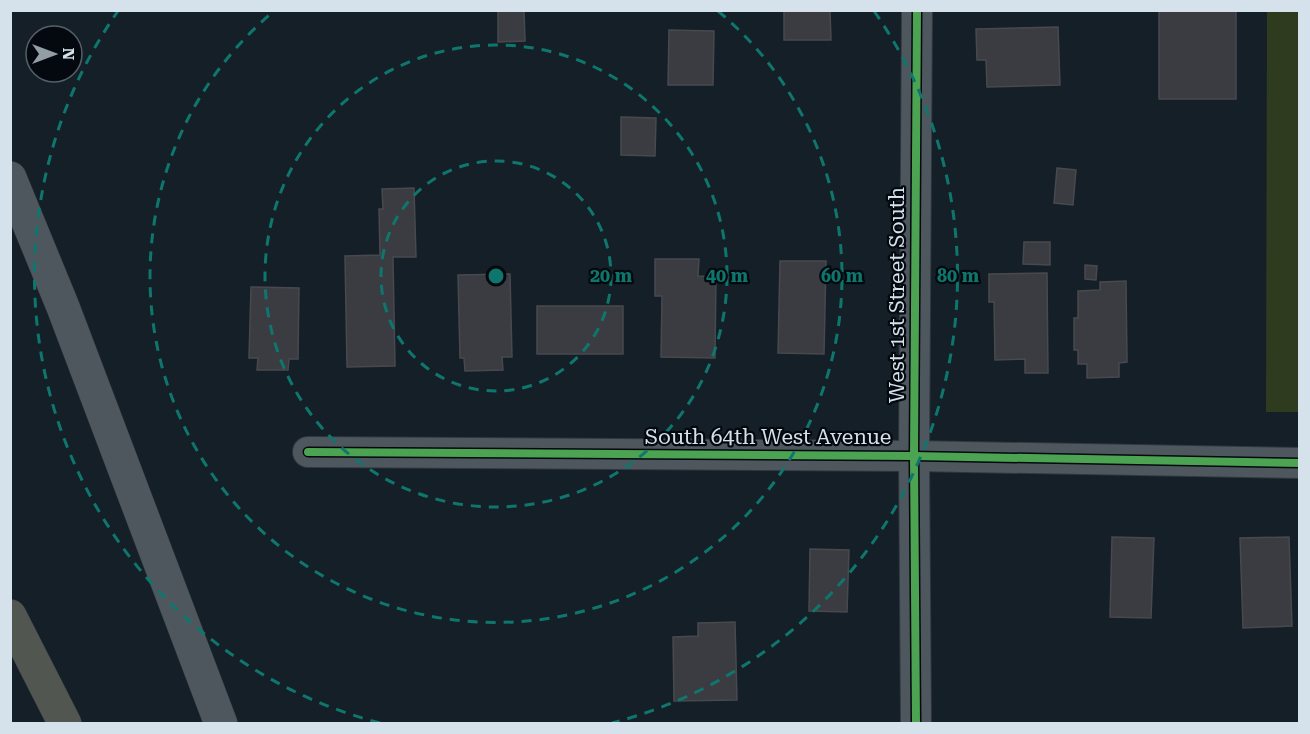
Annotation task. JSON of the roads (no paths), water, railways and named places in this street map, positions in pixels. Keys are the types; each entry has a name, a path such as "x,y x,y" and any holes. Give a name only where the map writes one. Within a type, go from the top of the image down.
{"highway":[{"path":"10,616 65,723"}],"main road":[{"path":"10,178 63,308 221,723"}],"street":[{"name":"West 1st Street South","path":"916,723 914,456 917,10"},
{"name":"South 64th West Avenue","path":"308,452 914,456 1299,463"}]}
